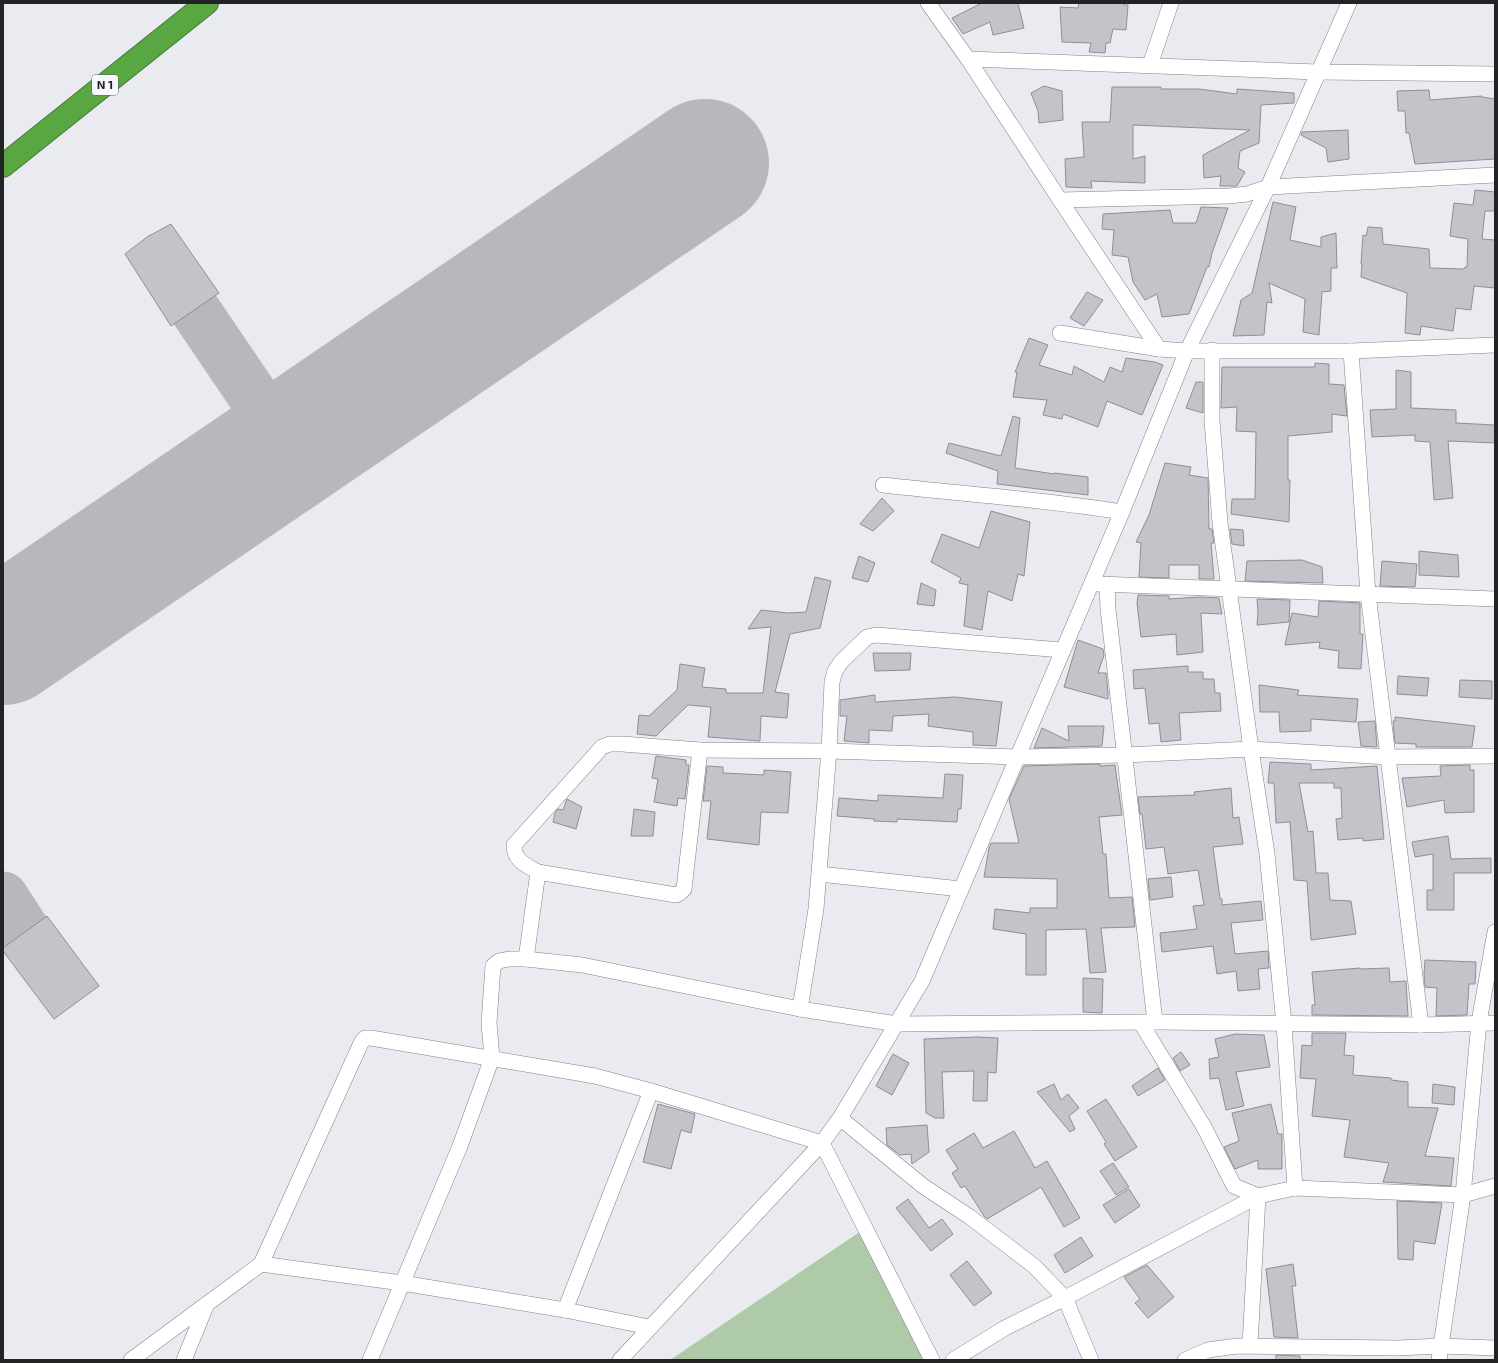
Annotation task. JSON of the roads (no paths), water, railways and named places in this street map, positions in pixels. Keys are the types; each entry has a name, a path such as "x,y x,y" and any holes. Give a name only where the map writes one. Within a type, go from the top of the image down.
{"highway":[{"name":"N 1","path":"3,166 207,3"}],"street":[{"path":"928,3 968,59 1159,349"},
{"path":"1150,65 1171,3"},
{"path":"620,1360 822,1143 840,1118 922,981 1122,512 1187,351 1268,187 1350,3"},
{"path":"968,59 1318,72 1495,74"},
{"path":"1060,200 1229,196 1247,194 1268,187 1495,175"},
{"path":"1060,333 1159,349 1187,351 1351,351 1495,345"},
{"path":"1212,350 1212,420 1220,523 1267,854 1284,1024 1295,1188"},
{"path":"1351,351 1368,594 1421,1025"},
{"path":"882,485 1017,498 1122,512"},
{"path":"1090,584 1495,599"},
{"path":"1107,584 1108,610 1125,755 1148,1022 1234,1186 1258,1196"},
{"path":"800,1009 816,909 829,751 832,682 835,671 841,662 867,637 886,635 1062,650"},
{"path":"700,750 684,889 676,896 538,872 518,859 514,852 514,846 602,747 610,744 700,750 829,751 1018,757 1125,755 1251,749 1388,757 1495,756"},
{"path":"526,959 538,872"},
{"path":"819,874 962,889"},
{"path":"1440,1353 1463,1195 1479,1022 1495,932"},
{"path":"370,1360 460,1146 492,1058 489,1023 493,966 499,961 509,959 526,959 582,965 618,971 800,1009 897,1024 1148,1022 1421,1025 1495,1022"},
{"path":"131,1360 261,1264 361,1043 365,1038 371,1038 595,1076 651,1091 822,1143 932,1360"},
{"path":"565,1310 651,1091"},
{"path":"840,1118 923,1186 970,1217 1034,1266 1065,1298 1091,1360"},
{"path":"953,1360 1005,1328 1258,1196 1295,1188 1463,1195 1495,1186"},
{"path":"1241,1350 1258,1196"},
{"path":"261,1264 402,1283 565,1310 650,1327"},
{"path":"184,1360 206,1306"},
{"path":"1185,1360 1208,1350 1397,1348 1440,1353 1495,1348"}]}
